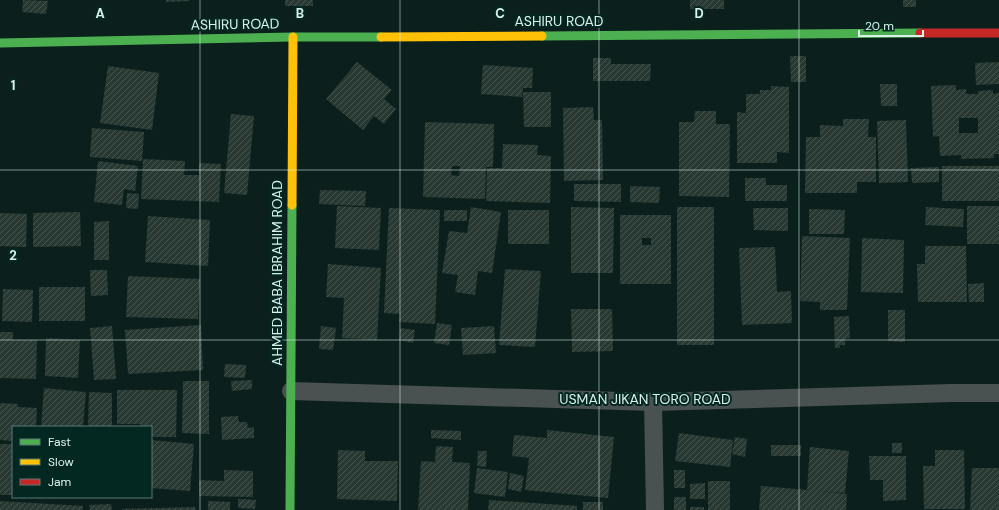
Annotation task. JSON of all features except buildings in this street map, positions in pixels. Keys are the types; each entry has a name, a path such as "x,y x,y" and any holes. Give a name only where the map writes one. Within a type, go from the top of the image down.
{"street":[{"name":"ASHIRU ROAD","path":"0,43 293,36 999,33"},
{"name":"AHMED BABA IBRAHIM ROAD","path":"290,510 293,36"},
{"name":"USMAN JIKAN TORO ROAD","path":"291,391 653,402 943,393 999,393"},
{"path":"653,402 656,510"}],"traffic: fast":[{"path":"542,36 920,33"},
{"path":"0,43 293,37 381,37"},
{"path":"290,510 292,205"}],"traffic: slow":[{"path":"381,37 542,36"},
{"path":"292,205 293,37"}],"traffic: jam":[{"path":"920,33 999,33"}]}
